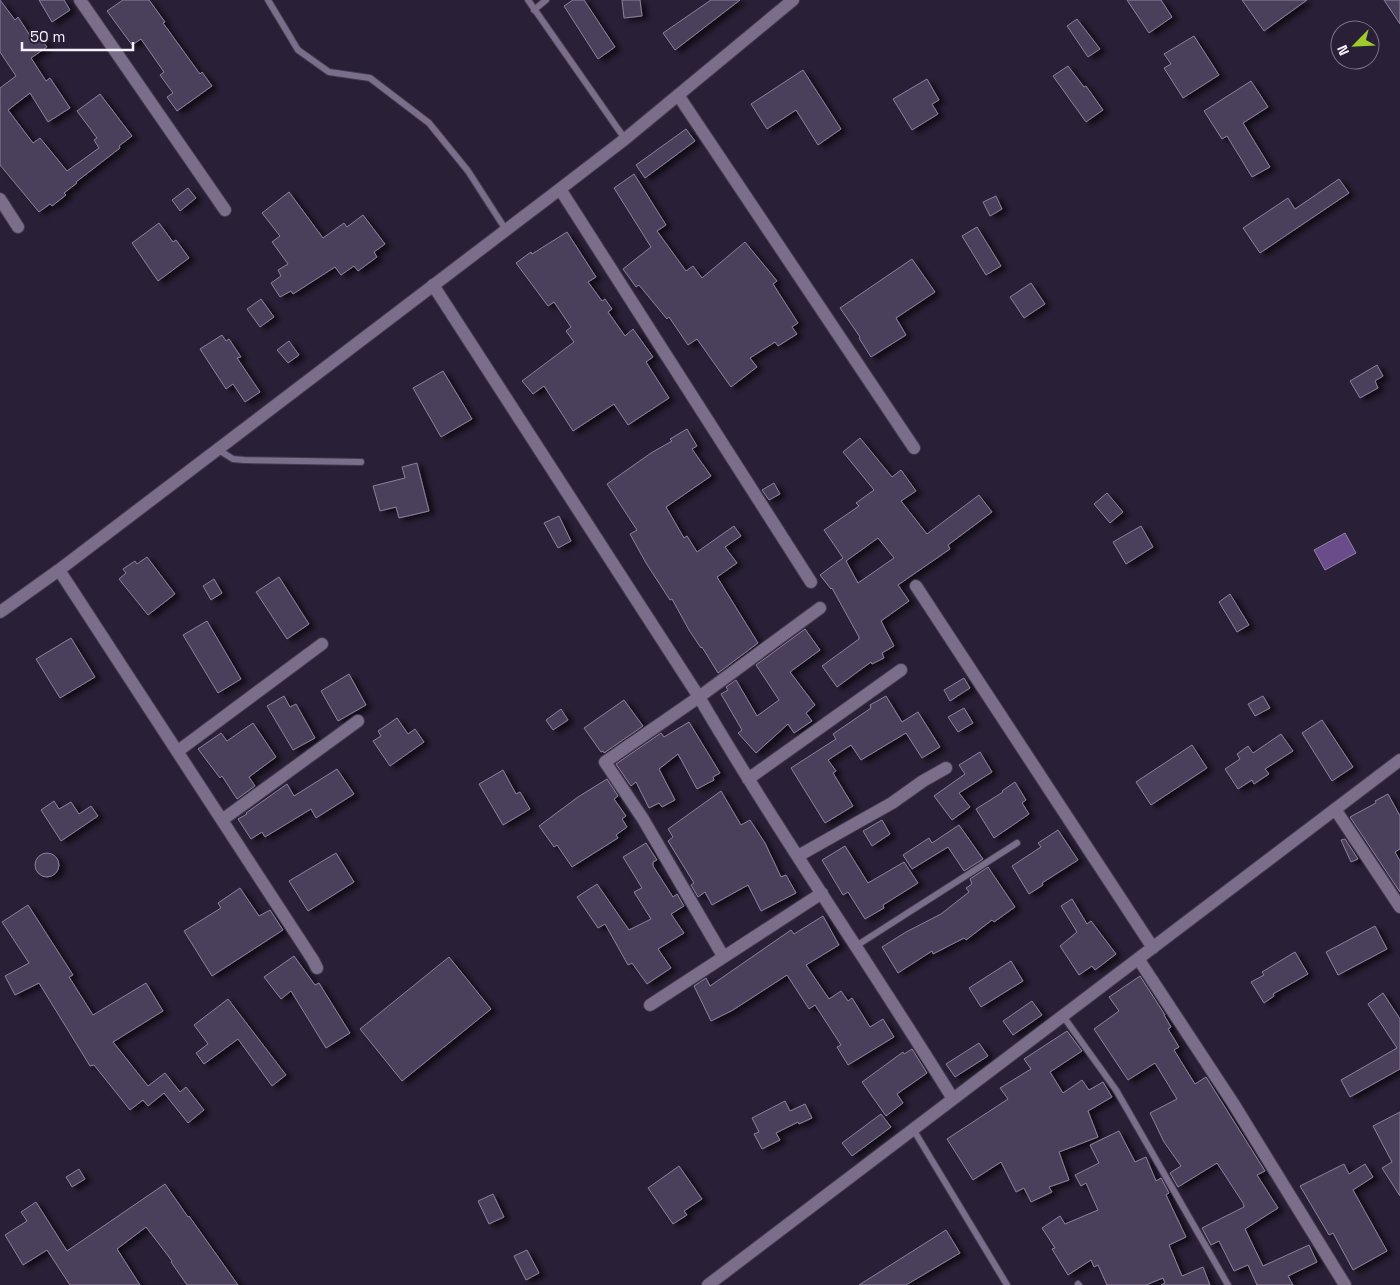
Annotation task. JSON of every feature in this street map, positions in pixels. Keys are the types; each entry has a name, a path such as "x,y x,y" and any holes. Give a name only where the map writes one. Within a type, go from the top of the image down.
{"street":[{"path":"80,0 224,210"},
{"path":"0,611 59,570 625,139 794,0"},
{"path":"678,95 914,448"},
{"path":"560,189 811,582"},
{"path":"0,199 18,228"},
{"path":"433,286 699,697 748,779 953,1100"},
{"path":"59,570 317,968"},
{"path":"916,586 1153,948"},
{"path":"724,956 643,819 605,762 699,697 820,608"},
{"path":"178,751 322,644"},
{"path":"748,779 901,670"},
{"path":"222,820 358,721"},
{"path":"708,1285 1139,960 1400,760"},
{"path":"798,856 892,803 923,781 946,768"},
{"path":"1335,809 1400,907"},
{"path":"650,1005 822,893"},
{"path":"1139,960 1233,1103 1345,1285"}],"lane":[{"path":"268,0 298,50 329,72 370,78 429,122 468,171 506,230"},
{"path":"528,0 625,139"},
{"path":"534,10 546,0"},
{"path":"217,449 232,458 244,460 361,462"},
{"path":"856,946 1016,843"},
{"path":"1063,1016 1116,1090 1228,1285"},
{"path":"913,1129 1006,1285"}],"shaded area":[{"path":"1345,533 1356,553 1325,570 1314,550"}],"building":[{"path":"0,0 15,20 18,17 31,37 37,33 47,47 31,58 46,81 50,78 70,108 48,122 30,93 8,110 33,143 40,138 67,171 99,148 94,140 97,138 77,111 100,94 132,136 119,146 120,148 76,182 64,193 66,195 52,206 50,204 39,212 0,165 0,88 16,76 0,52"},
{"path":"39,0 64,0 70,10 52,22"},
{"path":"123,0 149,0 165,22 163,23 200,74 202,72 212,86 177,111 167,97 173,93 160,75 164,72 141,39 132,45 107,11"},
{"path":"573,0 584,0 615,47 598,59 564,6"},
{"path":"622,0 640,0 642,16 624,18"},
{"path":"711,0 740,0 675,50 663,33"},
{"path":"1127,0 1161,0 1172,17 1149,33"},
{"path":"1242,0 1307,0 1264,31"},
{"path":"1384,0 1400,0 1400,24"},
{"path":"1077,19 1100,49 1088,57 1067,26"},
{"path":"1194,36 1219,75 1183,98 1164,68 1171,64 1164,54"},
{"path":"1068,66 1084,87 1086,86 1103,110 1086,122 1053,76"},
{"path":"803,70 841,129 818,145 796,110 767,129 751,104"},
{"path":"927,79 939,100 932,104 938,114 912,130 893,99"},
{"path":"1251,81 1268,107 1243,123 1270,167 1252,177 1227,136 1222,139 1204,111"},
{"path":"686,129 695,141 645,178 636,165"},
{"path":"634,174 666,225 657,231 686,271 693,266 702,278 745,242 777,281 773,284 798,323 792,327 797,334 778,346 775,342 750,358 757,367 731,387 697,339 688,345 669,317 667,319 639,285 636,287 623,269 651,247 614,188"},
{"path":"1339,179 1349,193 1260,253 1243,228 1288,198 1295,209"},
{"path":"188,188 196,198 180,211 172,200"},
{"path":"289,192 323,238 344,223 347,227 363,215 385,244 374,252 377,257 358,271 354,266 341,275 335,267 293,294 291,291 280,297 271,283 281,276 278,270 288,264 272,242 280,236 262,213"},
{"path":"996,196 1002,209 990,216 983,202"},
{"path":"159,223 173,242 176,240 189,258 158,281 132,243"},
{"path":"977,227 1001,266 986,275 962,236"},
{"path":"567,232 596,277 588,282 602,301 605,299 612,309 608,312 625,336 633,329 653,357 646,362 669,398 628,425 614,404 573,431 544,386 533,394 522,381 574,342 566,331 571,327 554,302 548,306 516,263 531,252 532,254"},
{"path":"912,259 935,292 896,318 906,335 871,357 840,308"},
{"path":"1031,283 1045,304 1024,318 1010,297"},
{"path":"261,299 274,317 260,327 247,309"},
{"path":"222,335 226,341 229,339 241,357 237,358 260,392 245,402 233,384 226,389 200,349"},
{"path":"289,341 299,355 288,363 277,350"},
{"path":"1377,365 1383,376 1375,381 1378,388 1360,398 1350,381"},
{"path":"443,371 472,419 441,437 413,388"},
{"path":"687,429 697,446 692,449 711,476 666,507 684,538 687,536 697,552 734,526 741,536 725,547 737,563 717,577 758,643 718,673 689,630 672,599 670,600 646,563 630,534 637,530 607,484"},
{"path":"860,438 892,477 901,470 916,491 901,501 927,534 979,495 992,512 948,545 950,549 898,585 909,601 881,621 894,646 882,653 884,658 872,664 871,662 837,687 822,666 859,639 859,637 832,588 820,575 843,558 824,530 859,506 856,503 874,490 843,452","holes":["878,538 894,558 858,583 846,561"]},
{"path":"417,463 429,511 399,518 396,507 380,511 373,486 405,478 402,467"},
{"path":"774,483 780,494 769,500 762,490"},
{"path":"1107,493 1123,512 1110,523 1094,504"},
{"path":"559,516 571,541 558,548 544,523"},
{"path":"1141,526 1153,547 1126,564 1113,542"},
{"path":"147,557 175,594 148,615 119,579 126,573 123,569 135,561 137,564"},
{"path":"279,577 309,624 287,639 256,592"},
{"path":"214,579 222,593 211,600 203,586"},
{"path":"1230,594 1249,625 1237,632 1219,602"},
{"path":"207,621 241,679 218,693 183,635"},
{"path":"805,629 820,650 790,672 815,705 806,713 812,721 794,733 788,724 756,753 738,733 742,730 721,694 728,690 726,687 736,680 757,716 779,700 756,665"},
{"path":"71,638 95,677 60,698 36,659"},
{"path":"349,674 366,705 338,721 321,691"},
{"path":"964,678 970,688 950,701 944,690"},
{"path":"284,696 290,707 296,704 315,738 293,750 267,706"},
{"path":"886,696 902,722 918,712 940,747 922,758 906,733 861,760 851,745 828,760 836,771 833,773 853,806 825,823 791,768 836,739 833,734 871,708 870,705"},
{"path":"1263,696 1270,708 1255,716 1248,704"},
{"path":"624,700 643,726 604,753 603,751 601,752 584,728"},
{"path":"964,708 973,723 958,732 948,717"},
{"path":"561,709 568,720 553,730 546,720"},
{"path":"397,718 408,734 415,729 424,742 390,766 373,741 381,736 378,731"},
{"path":"1322,720 1353,767 1332,781 1302,733"},
{"path":"689,722 720,773 713,777 714,780 697,789 678,754 659,769 675,800 662,807 659,803 649,808 636,782 631,786 616,764 661,733 664,737"},
{"path":"253,723 276,757 249,777 255,786 237,799 222,776 220,778 198,749 221,733 227,741"},
{"path":"1281,734 1293,751 1265,769 1269,774 1254,784 1252,780 1238,789 1225,769 1240,759 1237,754 1248,746 1253,753"},
{"path":"1192,745 1207,768 1151,805 1136,782"},
{"path":"980,752 992,772 959,793 970,807 952,820 934,796 965,774 959,765"},
{"path":"337,769 354,794 316,818 311,809 265,837 262,832 251,839 238,819 287,784 294,796"},
{"path":"503,770 516,794 520,792 530,809 503,825 479,784"},
{"path":"607,779 618,796 614,799 626,816 622,819 627,827 616,835 618,838 572,867 557,845 554,847 539,826 578,797"},
{"path":"1015,782 1026,800 1022,803 1029,814 994,838 976,809"},
{"path":"721,791 741,825 750,820 765,843 781,877 786,875 796,893 761,911 748,885 712,905 705,892 698,897 691,885 694,883 668,841 673,837 668,829"},
{"path":"1388,794 1400,816 1400,849 1395,852 1400,861 1400,892 1350,817"},
{"path":"54,801 59,809 71,802 79,814 91,806 98,816 61,841 41,810"},
{"path":"882,820 890,834 872,846 863,831"},
{"path":"959,825 983,859 964,871 948,847 912,869 903,855 929,838 932,843"},
{"path":"1058,830 1078,860 1042,883 1043,885 1029,894 1012,866 1041,847 1038,843"},
{"path":"1345,839 1358,859 1351,862 1341,840"},
{"path":"646,843 657,860 653,862 653,866 673,897 677,894 684,906 671,914 684,933 658,949 671,968 647,984 632,963 628,965 605,924 598,928 577,897 597,884 629,930 651,919 634,892 642,888 623,857"},
{"path":"845,846 868,883 904,862 918,883 883,905 884,908 865,919 848,892 843,895 822,860"},
{"path":"42,853 52,853 59,860 59,870 52,877 42,877 35,870 35,860"},
{"path":"336,853 354,882 308,911 289,881"},
{"path":"988,867 1015,907 994,922 992,920 966,940 964,938 933,954 932,951 898,973 882,947 941,914 969,892 966,888 972,884 970,879"},
{"path":"240,888 259,916 270,910 283,930 212,976 184,931 221,908 218,903"},
{"path":"1072,899 1087,924 1091,921 1116,954 1095,970 1092,966 1079,975 1060,946 1077,932 1061,906"},
{"path":"28,905 73,975 69,977 93,1015 146,983 163,1011 113,1042 148,1086 165,1073 180,1092 186,1087 204,1110 188,1123 164,1093 148,1106 143,1100 130,1110 94,1065 90,1066 39,983 15,995 5,976 29,963 2,922"},
{"path":"823,916 839,945 806,965 829,999 841,991 848,1001 852,998 870,1027 883,1019 894,1037 848,1065 837,1047 841,1045 815,1005 809,1009 787,975 733,1010 711,1021 694,986 706,978 710,986 791,930 794,934"},
{"path":"1375,926 1387,949 1338,975 1326,952"},
{"path":"1295,952 1308,974 1273,994 1274,996 1264,1003 1251,982 1264,975 1262,972"},
{"path":"294,956 315,985 319,983 350,1033 326,1048 291,991 281,999 264,977"},
{"path":"449,957 491,1009 402,1081 360,1029"},
{"path":"1011,961 1023,981 981,1007 969,988"},
{"path":"1140,976 1165,1015 1171,1027 1168,1029 1179,1047 1174,1050 1195,1084 1206,1077 1265,1171 1257,1175 1278,1208 1245,1229 1263,1266 1309,1245 1317,1262 1288,1276 1293,1285 1257,1285 1248,1265 1234,1271 1219,1241 1211,1245 1202,1228 1244,1207 1243,1203 1217,1163 1178,1187 1170,1173 1181,1166 1164,1142 1150,1113 1177,1099 1155,1063 1128,1080 1094,1029 1119,1011 1109,997"},
{"path":"1383,993 1400,1019 1400,1069 1350,1097 1341,1080 1397,1048 1368,1004"},
{"path":"228,999 286,1075 272,1086 238,1039 204,1064 196,1053 208,1044 194,1025"},
{"path":"1032,1001 1042,1015 1013,1035 1003,1021"},
{"path":"1067,1031 1082,1051 1050,1072 1063,1093 1082,1080 1089,1090 1103,1082 1112,1097 1088,1111 1098,1137 1059,1152 1069,1180 1049,1187 1052,1192 1031,1202 1024,1188 1016,1192 1001,1162 973,1180 947,1139 1008,1099 1000,1088 1031,1069 1024,1059"},
{"path":"979,1043 988,1056 955,1077 946,1064"},
{"path":"912,1049 927,1073 897,1094 903,1103 886,1116 862,1082 903,1052 904,1054"},
{"path":"785,1101 790,1111 805,1104 812,1118 799,1124 798,1122 776,1133 780,1140 762,1149 754,1134 759,1132 752,1118"},
{"path":"1400,1112 1400,1196 1382,1168 1392,1162 1373,1126"},
{"path":"881,1114 891,1127 852,1156 842,1143"},
{"path":"1119,1131 1135,1162 1146,1157 1156,1181 1161,1178 1169,1193 1166,1195 1186,1237 1169,1245 1182,1276 1203,1267 1210,1285 1161,1285 1165,1283 1163,1278 1146,1285 1107,1285 1098,1265 1094,1267 1091,1260 1068,1275 1052,1249 1055,1248 1042,1228 1060,1216 1065,1224 1098,1210 1086,1183 1081,1186 1075,1175 1099,1163 1090,1145"},
{"path":"1344,1164 1349,1174 1365,1164 1373,1177 1353,1190 1387,1251 1353,1270 1333,1233 1329,1235 1300,1186"},
{"path":"679,1166 702,1199 684,1211 687,1215 673,1224 648,1188"},
{"path":"79,1169 85,1179 72,1187 66,1177"},
{"path":"165,1184 238,1285 187,1285 172,1261 146,1227 117,1249 140,1285 70,1285 47,1250 23,1265 5,1235 27,1221 21,1212 36,1202 67,1251"},
{"path":"493,1194 504,1217 489,1224 478,1201"},
{"path":"946,1230 960,1253 906,1285 859,1285"},
{"path":"527,1250 539,1273 526,1280 514,1256"}]}
